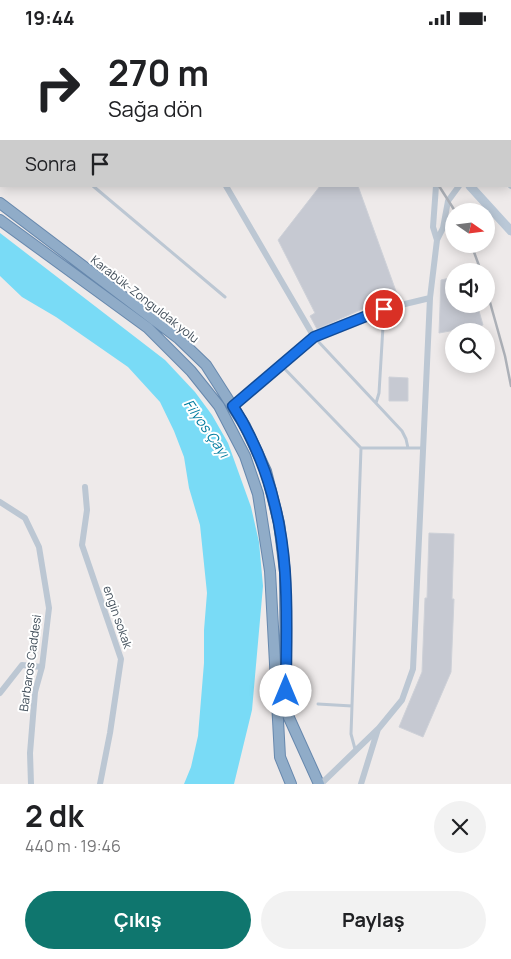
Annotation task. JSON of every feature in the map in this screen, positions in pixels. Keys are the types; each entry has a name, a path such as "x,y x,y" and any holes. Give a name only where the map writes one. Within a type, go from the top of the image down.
{"highway":[{"name":"Karabük-Zonguldak yolu","path":"0,203 178,338 206,365 245,425 266,471 279,523 285,572 286,711 320,784"},
{"name":"Karabük-Zonguldak yolu","path":"0,220 148,328 191,371 219,406 245,456 258,494 270,571 280,757 291,784"}],"main road":[{"path":"471,187 511,231"}],"street":[{"path":"227,187 314,337"},
{"path":"436,187 433,227 437,240"},
{"path":"320,784 379,728 402,700 412,669 430,298 437,240 443,228 448,201 457,187"},
{"path":"233,406 314,337 384,309 430,298"},
{"name":"engin sokak","path":"85,487 87,510 82,545 121,659 100,784"},
{"name":"Barbaros Caddesi","path":"0,502 25,518 39,547 49,608 42,667 35,692 30,753 31,784"},
{"path":"0,693 22,665 42,667"},
{"path":"361,784 379,728"}],"lane":[{"path":"94,187 226,297"},
{"path":"376,403 379,393 384,309"},
{"path":"314,337 402,431 408,448"},
{"path":"281,365 361,448 351,734 356,750"},
{"path":"361,448 423,448"},
{"path":"318,704 352,707"}],"water":[{"name":"Filyos Çayı","path":"0,233 165,360 195,392 212,415 228,443 251,507 259,542 263,586 252,710 234,784 184,784 191,767 198,736 207,593 200,525 189,488 184,457 174,431 160,402 128,367 56,317 22,297 0,276"}],"building":[{"path":"319,187 358,187 397,294 317,329 310,316 315,313 278,240"},
{"path":"445,279 445,313 480,313 482,323 445,323 445,332 439,333 441,280"},
{"path":"389,377 408,378 408,401 389,401"},
{"path":"429,533 454,534 452,599 454,599 451,672 423,737 399,727 422,672"}],"railway":[{"path":"440,187 450,203"},
{"path":"474,253 478,263"},
{"path":"493,313 511,386"}],"route":[{"path":"286,691 285,572 279,523 266,471 245,425 233,406 314,337 384,309"}]}
